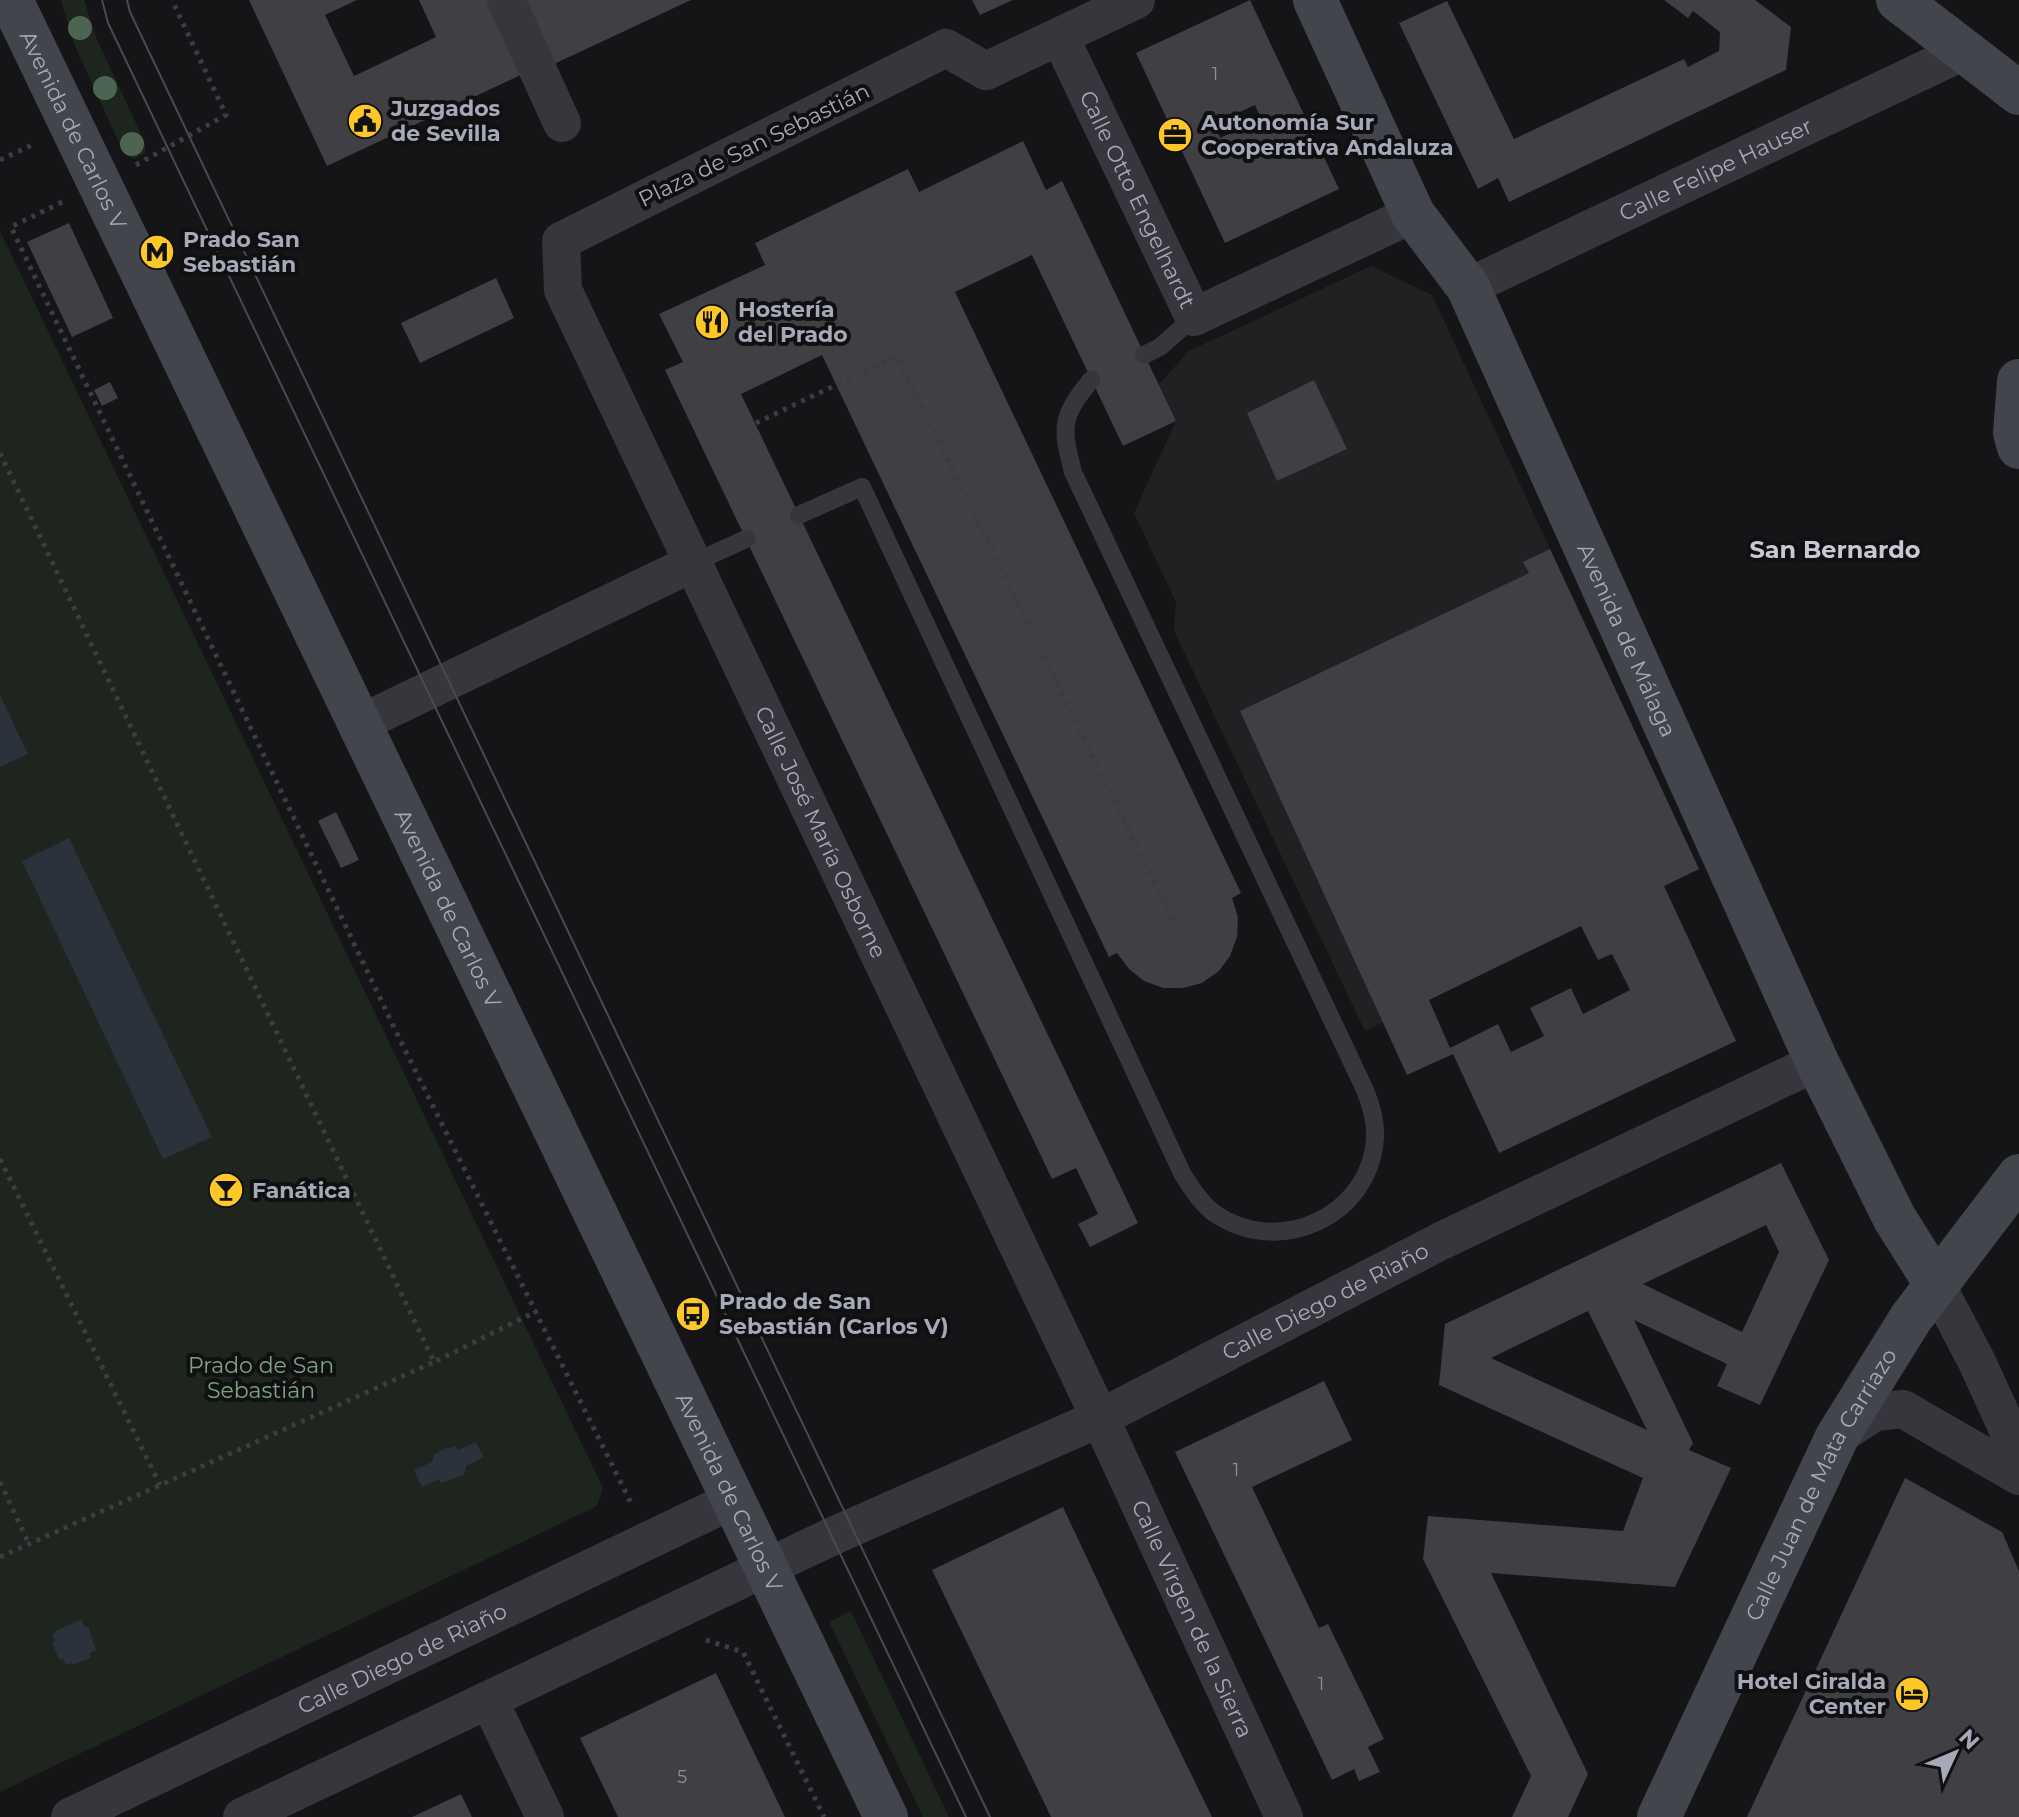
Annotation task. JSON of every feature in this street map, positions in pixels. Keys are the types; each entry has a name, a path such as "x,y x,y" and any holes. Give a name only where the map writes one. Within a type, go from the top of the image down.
{"street":[{"name":"Avenida de Carlos V","path":"11,0 886,1817"},
{"path":"506,0 562,123"},
{"path":"1060,37 1136,0"},
{"name":"Avenida de Málaga","path":"1315,0 1413,214 1468,287 1817,1062 1895,1219 1936,1284"},
{"path":"1898,0 2019,93"},
{"name":"Plaza de San Sebastián","path":"561,241 946,48 986,71 1060,37"},
{"name":"Calle Otto Engelhardt","path":"1060,37 1194,317 1413,214"},
{"name":"Calle Felipe Hauser","path":"1468,287 1964,51"},
{"name":"Calle José María Osborne","path":"561,241 563,290 1100,1418"},
{"path":"2019,381 2015,433 2019,447"},
{"path":"359,724 693,563"},
{"name":"Calle Diego de Riaño","path":"766,1569 833,1536 1100,1418 1441,1241 1817,1062"},
{"name":"Calle Juan de Mata Carriazo","path":"1659,1817 1837,1437 1881,1363 1936,1284 2019,1176"},
{"path":"1936,1284 1977,1362 2019,1454"},
{"path":"1837,1437 1875,1412 1903,1409 2019,1476"},
{"name":"Calle Virgen de la Sierra","path":"1100,1418 1284,1817"},
{"name":"Calle Diego de Riaño","path":"70,1817 733,1500"},
{"path":"242,1817 766,1569"},
{"path":"489,1700 545,1817"}],"lane":[{"path":"1144,355 1160,347 1194,317"},
{"path":"799,515 862,487 1183,1175 1196,1196 1213,1212 1235,1225 1282,1233 1305,1228 1337,1210 1361,1184 1371,1161 1375,1138 1373,1113 1280,907 1073,472 1064,436 1069,407 1091,380"},
{"path":"693,563 746,539"}],"path":[{"path":"172,0 226,115 199,129"},
{"path":"62,202 11,227 403,1046 634,1509"},
{"path":"756,423 897,356 1175,925"},
{"path":"0,453 434,1362"},
{"path":"0,1159 160,1485"},
{"path":"0,1557 434,1362 537,1311"},
{"path":"0,1482 29,1544"},
{"path":"693,1636 743,1652 824,1817"}],"shaded area":[{"path":"1371,266 1432,295 1699,869 1365,1031 1174,631 1176,602 1134,513 1176,421 1158,385 1189,351"},
{"path":"0,695 28,754 0,767"},
{"path":"69,838 212,1137 163,1159 22,861"},
{"path":"476,1442 484,1457 466,1466 464,1475 441,1483 439,1479 422,1487 414,1470 432,1462 434,1454 449,1447 455,1446 458,1450"},
{"path":"81,1620 85,1627 88,1626 96,1650 90,1653 91,1658 66,1665 63,1659 59,1660 52,1635"}],"green space":[{"path":"61,0 84,0 96,37 145,143 145,153 134,159 124,154 74,44"},
{"name":"Prado de San Sebastián","path":"0,231 603,1488 597,1506 0,1792"},
{"path":"851,1611 949,1817 923,1817 829,1622"}],"building":[{"name":"Juzgados de Sevilla","path":"249,0 357,0 325,15 354,76 436,37 419,0 488,0 523,74 327,166"},
{"name":"Juzgados de Sevilla","path":"524,0 691,0 554,64"},
{"path":"972,0 1013,0 980,15"},
{"path":"1250,0 1339,189 1225,243 1136,53","holes":["1255,105 1261,119 1220,138 1214,124"]},
{"path":"1664,0 1755,0 1791,27 1786,70 1509,202 1498,178 1478,189 1399,23 1447,1 1514,139 1684,59 1688,67 1719,51 1720,32 1693,11 1688,18"},
{"path":"1023,141 1046,190 1062,181 1176,421 1123,446 1032,255 955,292 1241,893 1232,898 1238,917 1237,937 1230,956 1219,971 1202,983 1183,988 1163,988 1144,981 1129,969 1117,953 1109,957 822,355 741,394 1138,1223 1090,1247 1078,1224 1098,1214 1076,1168 1052,1179 665,370 683,362 659,314 765,265 755,243 908,169 919,192"},
{"path":"69,223 113,318 72,337 27,242"},
{"path":"496,278 514,318 420,363 401,323"},
{"path":"1314,380 1347,449 1277,481 1247,413"},
{"path":"110,382 118,398 102,406 94,390"},
{"path":"1550,549 1699,869 1664,886 1736,1041 1499,1153 1453,1054 1407,1075 1240,711 1529,573 1523,562","holes":["1581,926 1598,960 1612,954 1630,990 1583,1014 1571,988 1530,1008 1544,1036 1511,1052 1498,1024 1450,1048 1429,1000"]},
{"path":"336,812 359,860 341,868 318,821"},
{"path":"1781,1163 1829,1260 1760,1405 1717,1386 1727,1364 1634,1320 1693,1443 1689,1450 1731,1468 1675,1587 1491,1573 1588,1774 1568,1817 1512,1817 1531,1776 1423,1559 1428,1516 1623,1531 1643,1478 1439,1385 1445,1324","holes":["1766,1225 1779,1252 1742,1332 1643,1284","1588,1311 1647,1430 1491,1358"]},
{"path":"1324,1381 1352,1440 1252,1487 1319,1628 1328,1624 1384,1739 1368,1747 1380,1772 1359,1781 1354,1769 1332,1780 1175,1452"},
{"name":"Hotel Giralda Center","path":"1905,1478 2002,1532 2019,1571 2019,1817 1747,1817"},
{"path":"1063,1507 1212,1817 1051,1817 932,1570"},
{"path":"716,1673 785,1817 618,1817 580,1738"},
{"path":"461,1794 472,1817 412,1817"}],"tram line":[{"path":"102,0 108,23 966,1817"},
{"path":"127,0 130,12 990,1817"}],"place":[{"name":"Juzgados de Sevilla","path":"365,121"},
{"name":"Autonomía Sur Cooperativa Andaluza","path":"1175,135"},
{"name":"Prado San Sebastián","path":"157,252"},
{"name":"Hostería del Prado","path":"712,322"},
{"name":"Fanática","path":"226,1190"},
{"name":"Prado de San Sebastián (Carlos V)","path":"693,1314"},
{"name":"Hotel Giralda Center","path":"1912,1694"}],"district":[{"name":"San Bernardo","path":"1835,549"}]}
